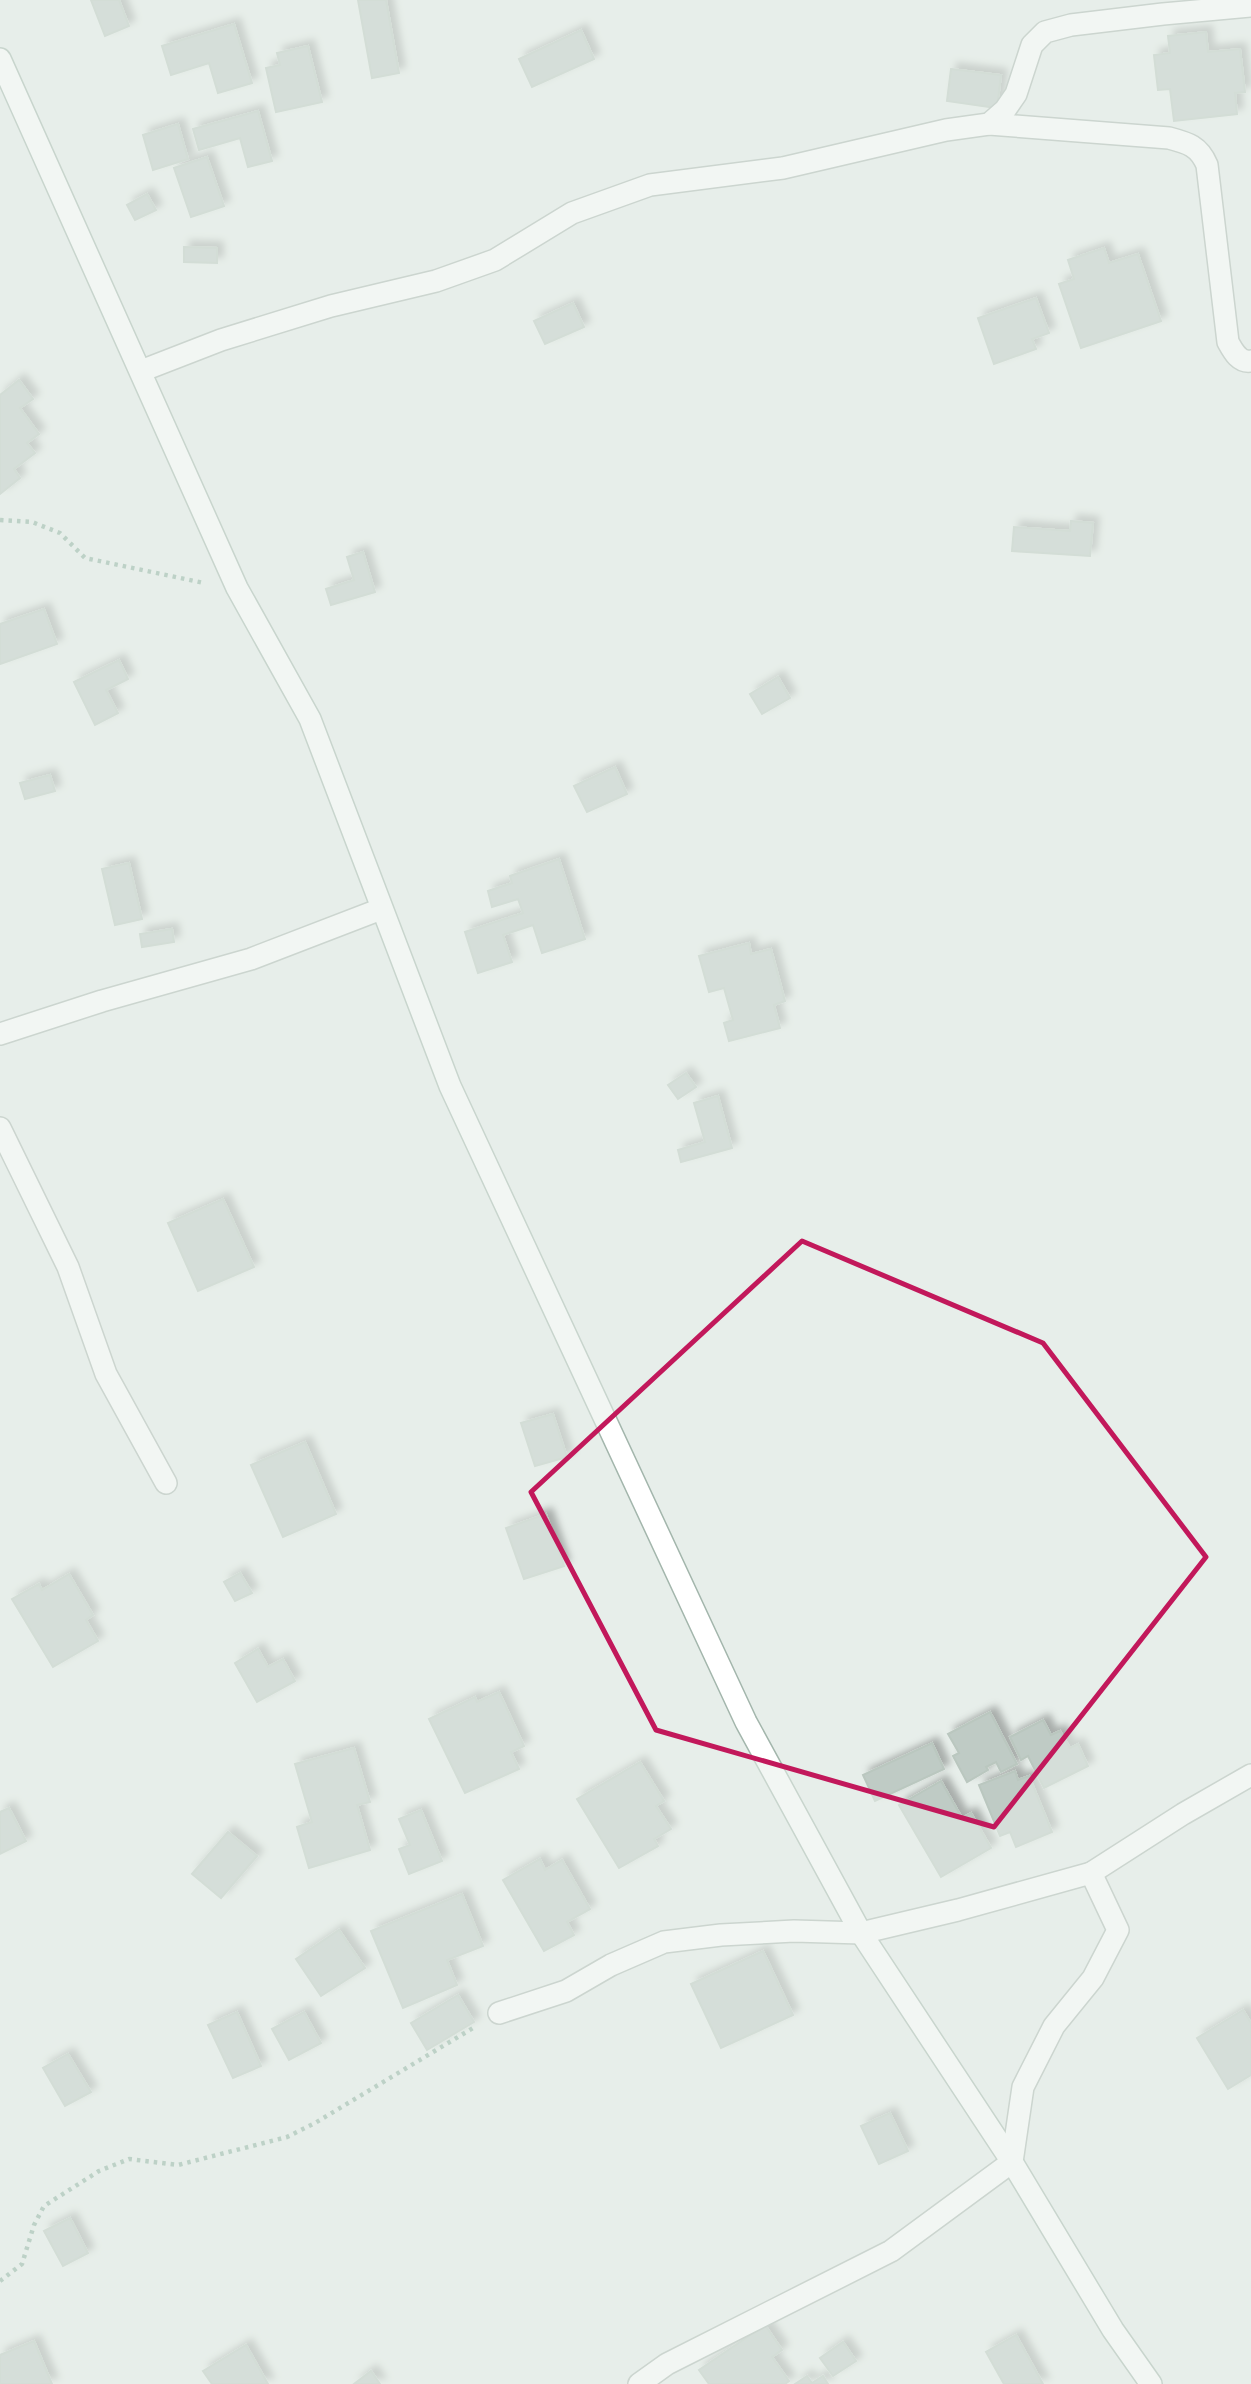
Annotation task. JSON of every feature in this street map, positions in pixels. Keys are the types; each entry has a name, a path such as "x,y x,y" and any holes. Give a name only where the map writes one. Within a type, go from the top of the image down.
{"street":[{"path":"989,124 1005,110 1016,94 1032,45 1045,32 1070,25 1163,13 1251,6"},
{"path":"0,59 237,588 310,719 450,1086 746,1722 860,1933 1012,2162 1113,2330 1151,2384"},
{"path":"141,371 221,340 331,306 436,281 495,260 572,214 650,185 783,168 946,130 989,124 1169,138 1190,144 1202,152 1207,165 1228,342 1240,359 1251,361"},
{"path":"0,1034 102,1001 251,959 382,909"},
{"path":"0,1128 68,1267 106,1374 166,1483"},
{"path":"499,2013 566,1991 611,1965 664,1942 721,1935 794,1931 860,1933 958,1910 1091,1873 1183,1814 1251,1775"},
{"path":"639,2384 667,2364 891,2251 1012,2162 1023,2087 1054,2026 1093,1978 1118,1930 1091,1873"}],"path":[{"path":"0,520 32,522 60,533 85,558 179,579 237,588"},
{"path":"0,2281 22,2264 34,2225 44,2206 99,2171 129,2159 178,2165 287,2137 499,2013"}],"highlighted area":[{"path":"802,1241 1043,1343 1206,1557 994,1827 656,1730 531,1492"}],"building":[{"path":"91,0 119,0 129,26 105,36"},
{"path":"358,0 386,0 399,73 372,78"},
{"path":"234,24 252,83 218,93 209,63 171,75 162,46"},
{"path":"581,30 594,59 532,87 519,59"},
{"path":"1206,32 1208,52 1240,49 1245,92 1235,93 1237,114 1174,121 1170,89 1158,90 1154,55 1170,53 1168,36"},
{"path":"308,46 322,102 276,112 266,68 280,65 277,53"},
{"path":"951,69 1001,75 997,108 947,101"},
{"path":"258,111 272,161 248,167 240,138 199,150 193,129"},
{"path":"178,124 188,159 153,170 143,135"},
{"path":"207,157 224,206 191,217 174,168"},
{"path":"147,194 156,210 135,220 127,205"},
{"path":"184,247 217,248 217,263 184,262"},
{"path":"1104,248 1109,263 1138,254 1161,321 1081,348 1059,284 1074,279 1068,260"},
{"path":"1036,298 1049,333 1032,339 1036,349 994,364 978,318"},
{"path":"573,303 584,327 545,344 534,321"},
{"path":"19,380 33,399 20,408 39,434 27,443 35,453 14,469 20,478 0,494 0,395"},
{"path":"1071,521 1093,523 1090,556 1012,551 1014,527 1070,531"},
{"path":"363,552 375,592 331,605 326,589 354,580 347,557"},
{"path":"44,609 57,644 0,664 0,624"},
{"path":"119,660 128,679 106,690 118,713 95,725 74,682"},
{"path":"778,677 790,698 762,714 750,694"},
{"path":"615,767 627,794 587,812 574,786"},
{"path":"50,775 55,791 25,799 20,783"},
{"path":"559,859 585,939 542,953 533,925 503,935 512,962 478,973 465,932 523,913 518,899 492,907 488,891 512,883 510,876"},
{"path":"129,863 142,919 115,925 102,869"},
{"path":"172,929 174,942 142,947 140,934"},
{"path":"749,943 751,954 771,949 785,1001 774,1005 780,1028 729,1041 724,1023 733,1020 724,988 709,992 699,956"},
{"path":"686,1073 696,1087 678,1099 668,1085"},
{"path":"718,1096 732,1148 681,1162 678,1150 705,1142 694,1103"},
{"path":"223,1199 254,1267 198,1291 168,1223"},
{"path":"553,1414 567,1457 535,1466 521,1423"},
{"path":"305,1442 336,1514 283,1537 251,1465"},
{"path":"546,1514 564,1566 524,1579 506,1528"},
{"path":"240,1573 252,1593 235,1601 224,1582"},
{"path":"69,1574 93,1615 86,1620 98,1641 53,1667 12,1599 39,1584 42,1590"},
{"path":"258,1649 268,1667 283,1659 295,1681 257,1702 235,1663"},
{"path":"499,1692 524,1746 511,1752 519,1769 465,1793 429,1719 475,1697 477,1702"},
{"path":"990,1712 1017,1764 1001,1772 996,1762 967,1782 953,1756 959,1753 948,1734"},
{"path":"1043,1720 1051,1735 1060,1731 1070,1748 1078,1744 1088,1766 1044,1788 1028,1756 1021,1760 1010,1737"},
{"path":"932,1743 944,1769 875,1801 863,1775"},
{"path":"354,1748 370,1802 357,1805 370,1850 309,1868 297,1827 312,1822 295,1764"},
{"path":"640,1762 664,1801 656,1806 671,1829 654,1839 658,1846 619,1868 577,1799"},
{"path":"1015,1771 1018,1780 1029,1776 1052,1832 1016,1847 1010,1832 1000,1836 979,1785"},
{"path":"941,1781 962,1818 971,1813 991,1848 941,1877 899,1805"},
{"path":"9,1808 26,1841 0,1854 0,1812"},
{"path":"421,1810 442,1861 409,1874 399,1849 410,1845 399,1819"},
{"path":"228,1832 257,1856 221,1898 192,1874"},
{"path":"540,1859 545,1870 562,1860 590,1909 567,1922 574,1935 544,1951 503,1880"},
{"path":"462,1894 483,1946 447,1960 457,1985 403,2008 371,1931"},
{"path":"339,1930 365,1968 321,1996 296,1959"},
{"path":"763,1951 793,2015 721,2048 691,1984"},
{"path":"458,1995 474,2022 427,2050 411,2023"},
{"path":"1243,2010 1251,2023 1251,2075 1228,2089 1197,2038"},
{"path":"237,2012 261,2066 233,2078 208,2025"},
{"path":"304,2012 321,2043 289,2060 272,2029"},
{"path":"68,2054 91,2092 65,2106 43,2068"},
{"path":"890,2113 908,2151 879,2164 861,2126"},
{"path":"70,2218 88,2253 63,2266 44,2231"},
{"path":"765,2325 782,2350 772,2357 789,2381 785,2384 709,2384 699,2370"},
{"path":"1016,2335 1043,2384 1004,2384 986,2352"},
{"path":"34,2341 52,2384 0,2384 0,2355"},
{"path":"843,2342 856,2361 833,2376 820,2358"},
{"path":"246,2345 268,2384 212,2384 203,2371"},
{"path":"371,2371 380,2384 354,2384"},
{"path":"807,2376 812,2383 823,2376 828,2384 795,2384"}]}
